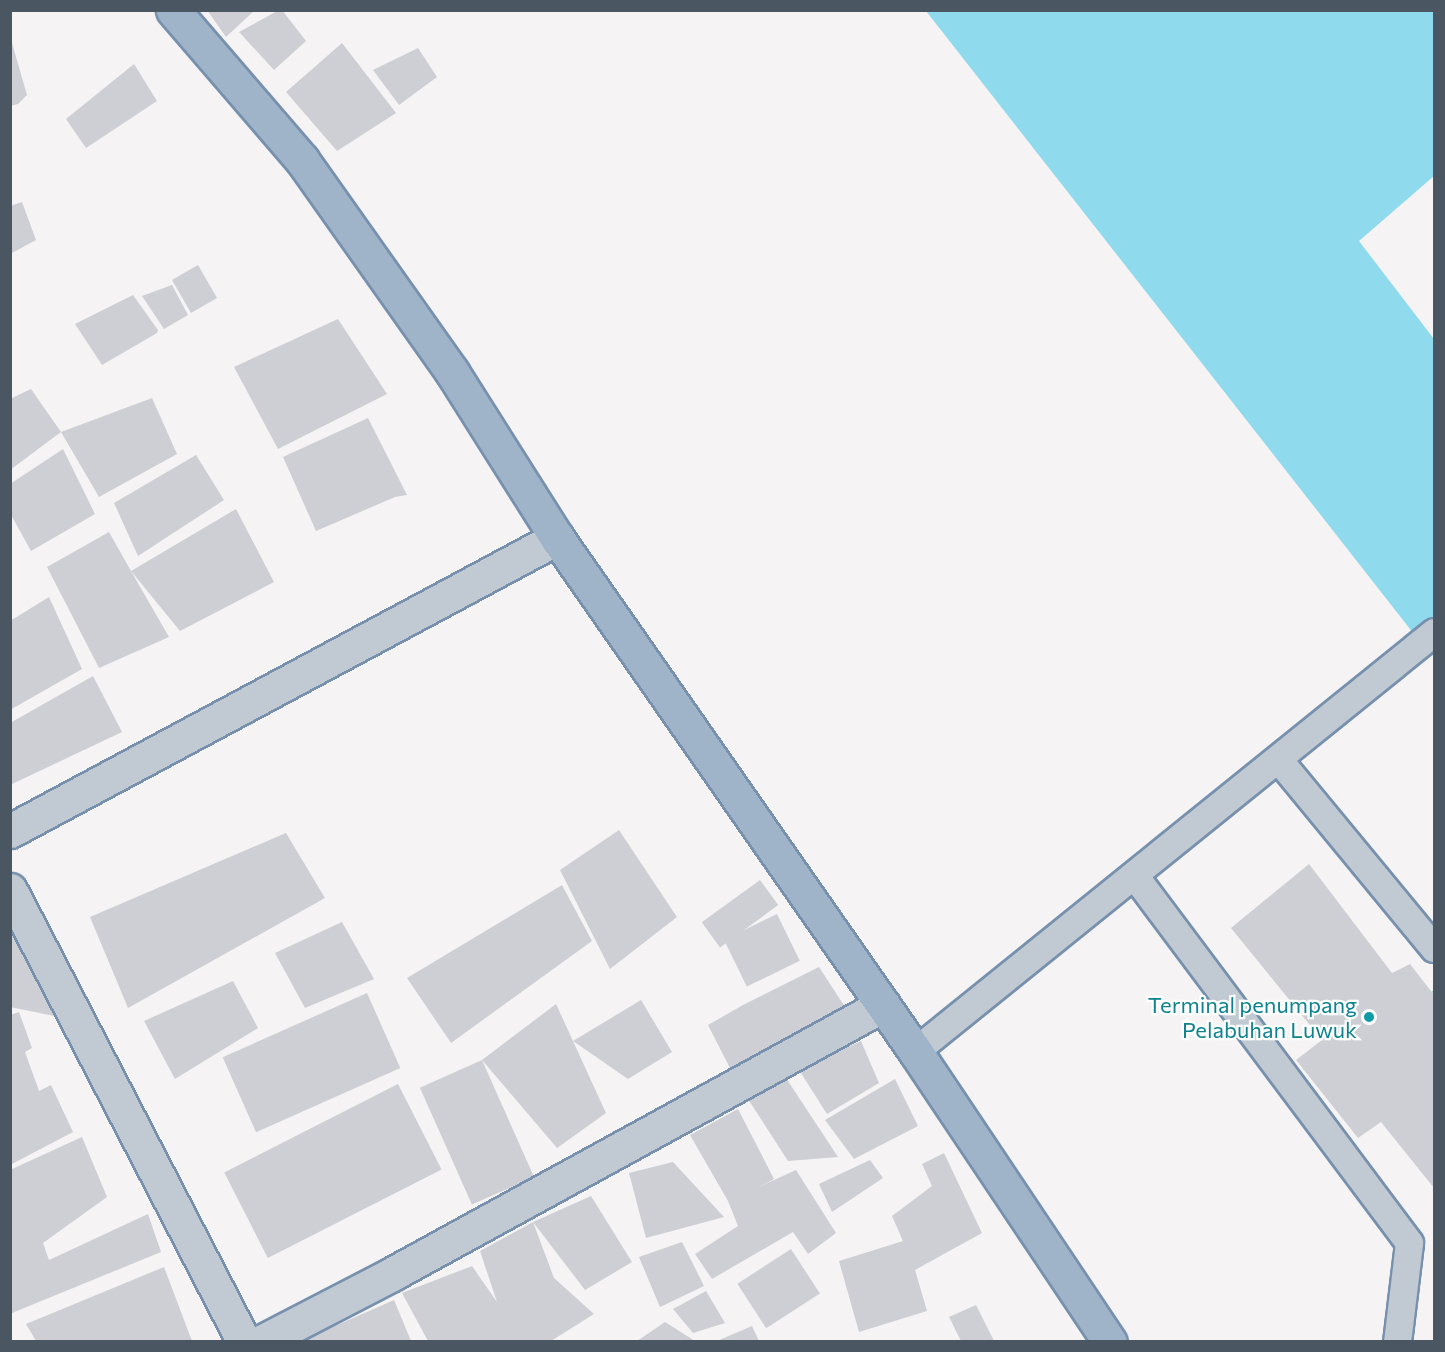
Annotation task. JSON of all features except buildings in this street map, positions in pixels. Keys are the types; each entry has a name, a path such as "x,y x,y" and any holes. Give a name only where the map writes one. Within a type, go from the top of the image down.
{"highway":[{"path":"173,10 302,160 452,372 557,538 915,1051 1110,1341"}],"street":[{"path":"10,831 557,538"},
{"path":"10,890 244,1341"},
{"path":"261,1341 402,1268 883,1005"}],"lane":[{"path":"915,1051 1434,632"},
{"path":"1278,759 1434,948"},
{"path":"1134,874 1409,1244 1397,1341"}],"water":[{"path":"926,11 1434,11 1434,657 1410,629"}],"pier":[{"path":"1434,176 1434,339 1359,241"}],"place":[{"name":"Terminal penumpang Pelabuhan Luwuk","path":"1369,1017"}]}
